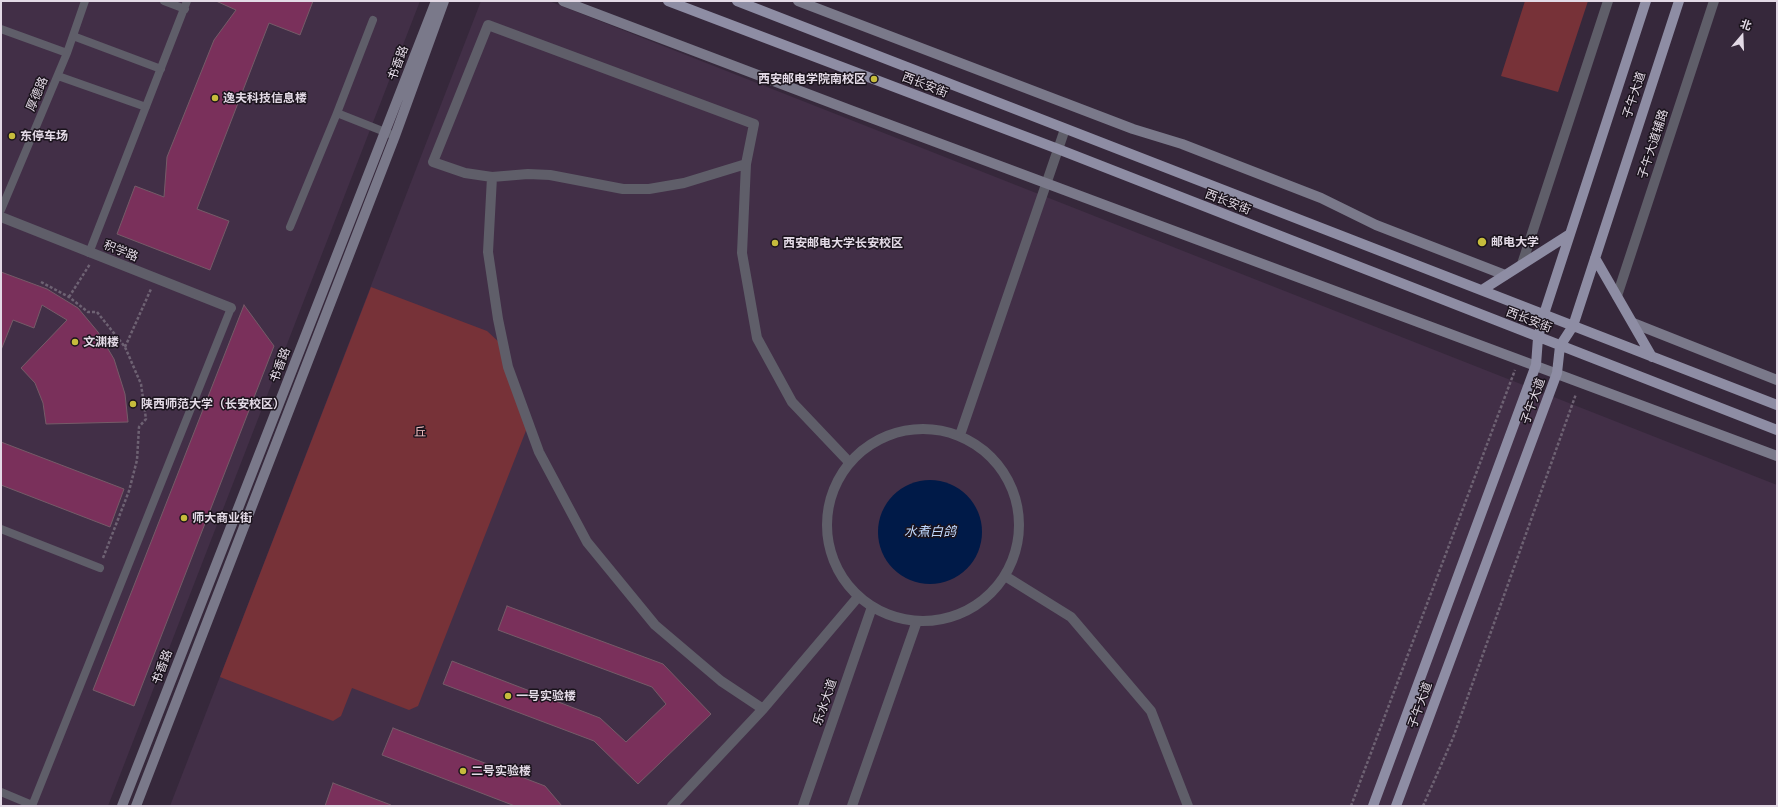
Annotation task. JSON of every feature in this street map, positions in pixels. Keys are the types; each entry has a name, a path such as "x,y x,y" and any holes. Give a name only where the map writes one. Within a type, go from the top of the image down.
{"main road":[{"name":"书香路","path":"136,806 390,134 436,1"},
{"name":"书香路","path":"122,806 444,1"},
{"path":"564,1 1046,184 1536,365 1777,456"},
{"name":"西长安街","path":"668,1 1058,149 1538,338 1777,430"},
{"name":"西长安街","path":"737,1 1777,405"},
{"path":"798,1 1132,130 1182,144 1306,192 1376,225 1505,276"},
{"name":"子午大道","path":"1373,806 1536,365 1538,338 1544,314 1646,1"},
{"name":"子午大道","path":"1396,806 1557,373 1560,346 1573,326 1679,1"},
{"path":"1482,290 1570,234"},
{"path":"1595,258 1652,356"},
{"path":"1633,323 1777,380"}],"street":[{"path":"1522,264 1608,1"},
{"name":"子午大道辅路","path":"1617,296 1714,1"},
{"path":"746,164 684,183 649,189 623,189 550,175 528,174 492,177 465,173 433,162 488,25 754,124 746,164 742,253 757,338 792,402 849,462"},
{"path":"960,435 1065,129"},
{"path":"492,177 488,252 498,319 508,367 539,452 587,542 655,625 721,681 763,709"},
{"name":"积学路","path":"1,217 231,308"},
{"path":"906,429 940,430 960,435 995,460 1011,486 1019,515 1017,546 1005,576 990,595 968,610 944,619 917,621 894,617 872,607 858,597 839,574 828,546 826,516 833,487 849,462 875,441 906,429"},
{"path":"1005,576 1071,617 1151,711 1188,806"},
{"path":"672,806 763,709 858,597"},
{"name":"乐水大道","path":"803,806 872,607"},
{"path":"852,806 917,621"}],"lane":[{"name":"厚德路","path":"1,210 58,76 85,1"},
{"path":"164,1 185,9"},
{"path":"92,254 187,1"},
{"path":"290,227 373,20"},
{"path":"1,29 67,53"},
{"path":"73,36 161,69"},
{"path":"58,76 146,107"},
{"path":"336,113 390,134"},
{"path":"1,792 32,805 231,308"},
{"path":"1,529 100,568"}],"path":[{"path":"69,297 89,269 92,254"},
{"path":"125,347 155,279"},
{"path":"41,282 69,297 88,312 97,312 125,347 141,384 146,419 139,427 137,460 129,491 100,568"},
{"path":"1351,806 1516,367 1536,365"},
{"path":"1423,806 1453,738 1577,392"}],"shaded area":[{"name":"陕西师范大学（长安校区）","path":"1,1 420,1 108,806 1,806"},
{"name":"西安邮电大学长安校区","path":"481,1 549,1 1777,485 1777,806 170,806"}],"green space":[{"path":"1525,1 1588,1 1558,92 1501,76"},
{"name":"丘","path":"371,287 487,331 502,345 527,428 418,706 409,710 352,688 341,716 333,721 220,677"}],"water":[{"name":"水煮白鸽","path":"930,480 950,484 967,495 978,512 982,532 978,552 967,569 950,580 930,584 910,580 893,569 882,552 878,532 882,512 893,495 910,484"}],"building":[{"name":"逸夫科技信息楼","path":"216,1 313,1 300,35 269,23 197,209 229,221 210,270 117,234 135,186 164,197 167,157 214,40 236,10"},
{"name":"文渊楼","path":"1,272 47,289 78,308 98,332 114,359 125,394 128,422 46,424 43,403 35,383 21,368 67,320 42,305 34,328 13,320 1,350"},
{"name":"师大商业街","path":"244,305 274,346 134,706 93,690"},
{"path":"1,442 124,489 110,527 1,485"},
{"name":"一号实验楼","path":"507,606 663,664 711,714 638,784 594,741 443,684 452,661 600,718 626,742 666,704 652,687 498,630"},
{"name":"二号实验楼","path":"393,728 545,786 562,806 515,806 382,755"},
{"path":"333,783 391,805 391,806 325,806"}],"place":[{"name":"西安邮电学院南校区","path":"874,79"},
{"name":"逸夫科技信息楼","path":"215,98"},
{"name":"东停车场","path":"12,136"},
{"name":"邮电大学","path":"1482,242"},
{"name":"西安邮电大学长安校区","path":"775,243"},
{"name":"文渊楼","path":"75,342"},
{"name":"陕西师范大学（长安校区）","path":"133,404"},
{"name":"师大商业街","path":"184,518"},
{"name":"一号实验楼","path":"508,696"},
{"name":"二号实验楼","path":"463,771"}]}
